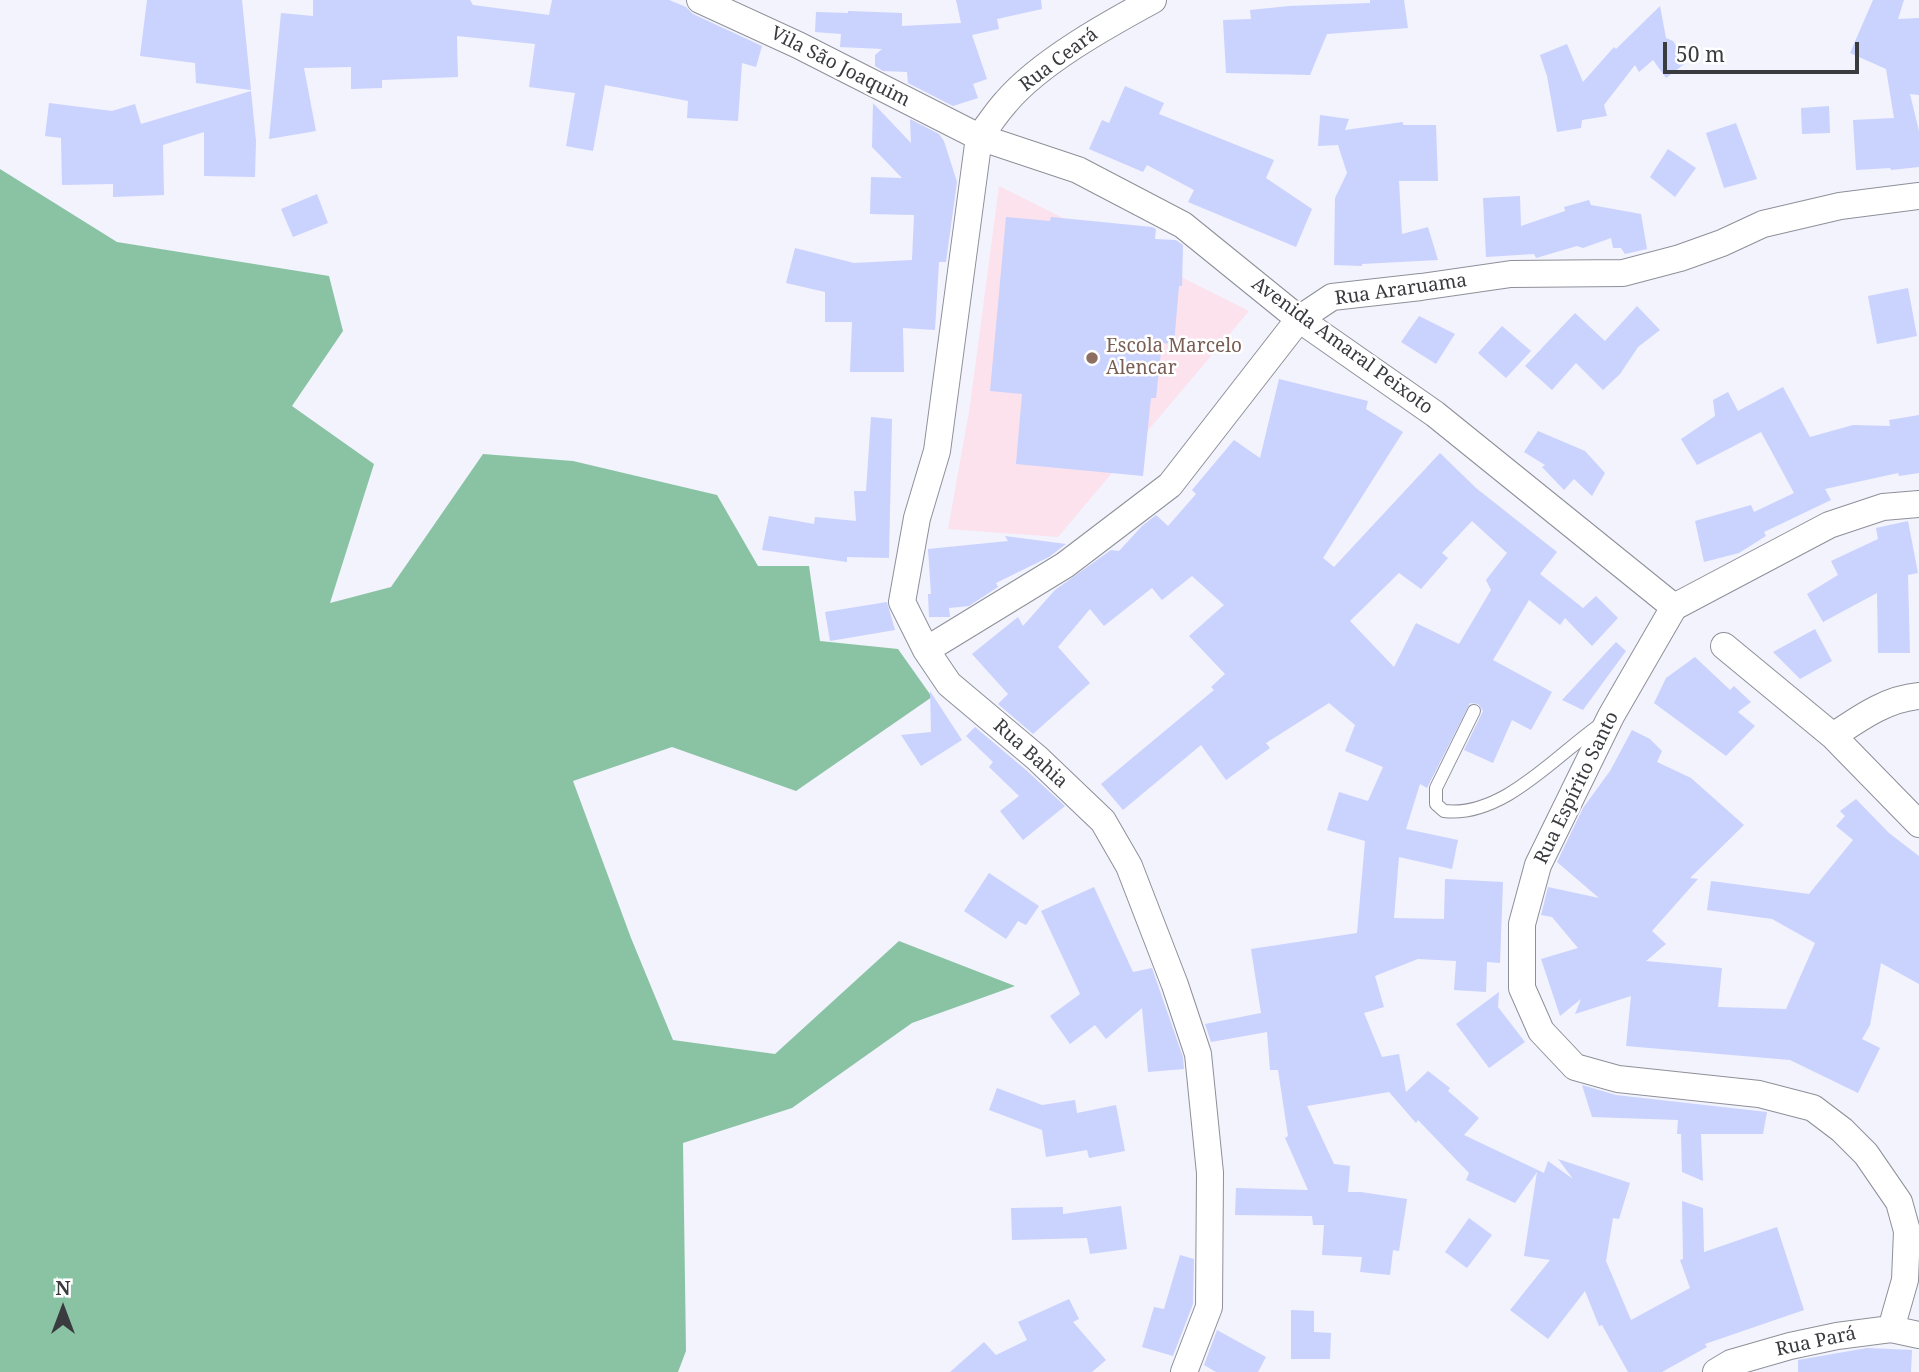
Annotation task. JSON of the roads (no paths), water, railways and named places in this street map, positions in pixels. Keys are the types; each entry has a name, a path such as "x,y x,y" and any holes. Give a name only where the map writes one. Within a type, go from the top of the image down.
{"street":[{"name":"Vila São Joaquim","path":"700,0 798,44 979,137"},
{"name":"Rua Ceará","path":"979,137 1006,101 1033,76 1108,24 1153,0"},
{"name":"Avenida Amaral Peixoto","path":"979,137 1077,170 1183,225 1299,318 1435,414 1674,607"},
{"name":"Rua Bahia","path":"979,137 937,451 917,518 902,602 926,650 949,684 1037,758 1103,821 1129,866 1175,985 1198,1054 1210,1173 1209,1307 1184,1372"},
{"name":"Rua Araruama","path":"926,650 1065,565 1170,485 1299,318 1332,297 1511,274 1623,272 1681,258 1763,224 1840,206 1919,196"},
{"path":"1674,607 1829,525 1883,507 1919,504"},
{"name":"Rua Espírito Santo","path":"1674,607 1611,716 1538,865 1522,924 1522,988 1541,1031 1575,1067 1618,1079 1759,1094 1813,1108 1842,1130 1883,1176 1899,1202 1907,1231 1905,1280 1891,1329"},
{"path":"1724,646 1833,736 1919,824"},
{"path":"1833,736 1868,712 1902,697 1919,696"},
{"name":"Rua Pará","path":"1716,1372 1731,1363 1837,1336 1891,1329 1919,1335"}],"lane":[{"path":"1474,711 1436,788 1436,804 1444,811 1477,810 1493,803 1531,779 1577,740 1611,716"}],"place":[{"name":"Escola Marcelo Alencar","path":"1092,358"}]}
